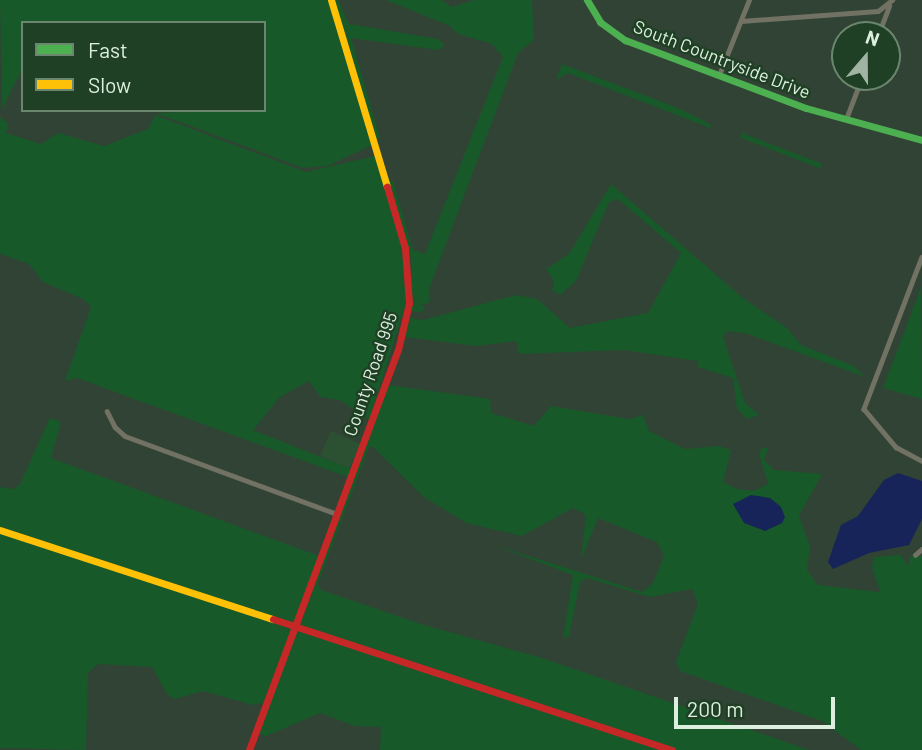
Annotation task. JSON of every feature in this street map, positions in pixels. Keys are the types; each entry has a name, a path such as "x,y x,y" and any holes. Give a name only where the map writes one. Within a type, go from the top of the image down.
{"street":[{"name":"County Road 995","path":"249,750 398,350 411,289 405,248 331,0"},
{"name":"South Countryside Drive","path":"587,0 597,18 625,40 846,119 922,140"},
{"path":"719,75 749,0"},
{"path":"883,21 892,0"},
{"path":"741,21 878,11 889,6"},
{"path":"846,119 857,91"},
{"path":"922,257 864,409 896,447 922,461"},
{"path":"107,411 115,428 125,436 338,515"},
{"path":"0,530 672,750"},
{"path":"915,555 922,549"}],"shaded area":[{"path":"0,0 328,0 372,145 327,166 303,168 156,113 266,112 266,21 21,21 21,72 2,109"},
{"path":"333,0 338,0 349,24 438,39 445,45 438,50 351,38 380,138 376,138"},
{"path":"386,0 441,0 452,7 474,0 532,0 534,40 518,53 429,289 429,303 422,304 425,310 419,312 411,311 411,258 389,181 393,181 413,250 425,254 503,57 492,44 458,34 450,26"},
{"path":"562,64 678,108 712,125 710,128 568,73 556,80"},
{"path":"155,115 306,172 375,156 402,247 406,303 369,420 340,400 321,397 309,381 280,397 253,430 351,469 348,477 77,378 65,381 91,307 83,299 43,282 29,264 0,254 0,117 8,124 6,133 41,144 58,133 104,146 148,129"},
{"path":"742,133 822,164 820,168 740,138"},
{"path":"611,184 743,298 787,328 801,345 854,366 865,377 748,334 728,331 723,336 745,403 759,415 747,419 737,409 733,378 698,367 698,361 624,350 519,354 516,341 476,346 405,337 410,318 423,320 516,295 537,299 570,328 648,313 681,253 618,199 609,202 576,281 560,295 552,290 554,281 546,269 569,254"},
{"path":"922,285 921,291 922,399 883,388"},
{"path":"388,385 490,399 491,413 534,426 551,406 630,419 643,415 649,431 685,449 719,446 731,450 723,482 737,489 754,491 768,484 759,454 762,448 768,448 764,460 774,470 822,474 799,516 810,546 807,570 818,585 880,592 872,567 874,557 900,555 909,566 909,556 922,556 922,750 861,750 822,721 680,671 676,662 698,604 692,589 650,597 587,578 580,582 569,636 563,638 573,575 491,544 642,592 653,583 664,556 657,542 598,518 581,560 586,515 573,508 522,536 466,523 424,497 373,447 369,447 318,584 321,590 424,625 542,658 809,750 673,750 300,626"},
{"path":"50,418 61,422 51,458 319,556 294,623 0,527 0,487 14,489 20,484"},
{"path":"331,431 360,444 349,469 320,456"},
{"path":"0,533 292,629 263,703 253,705 203,691 175,699 167,694 152,667 98,664 88,673 86,750 0,748"},
{"path":"297,630 669,750 380,750 381,727 355,726 320,713 266,736 258,733"}],"water":[{"path":"898,473 922,481 922,519 909,545 869,553 833,569 828,562 841,525 858,516 884,480"},
{"path":"751,495 770,498 781,507 785,517 782,523 765,531 744,523 733,504"}],"traffic: fast":[{"path":"587,0 600,22 625,40 806,108 922,140"}],"traffic: slow":[{"path":"331,0 387,187"},
{"path":"0,530 273,619"}],"traffic: jam":[{"path":"249,750 398,350 409,303 405,248 387,187"},
{"path":"273,619 672,750"}]}
